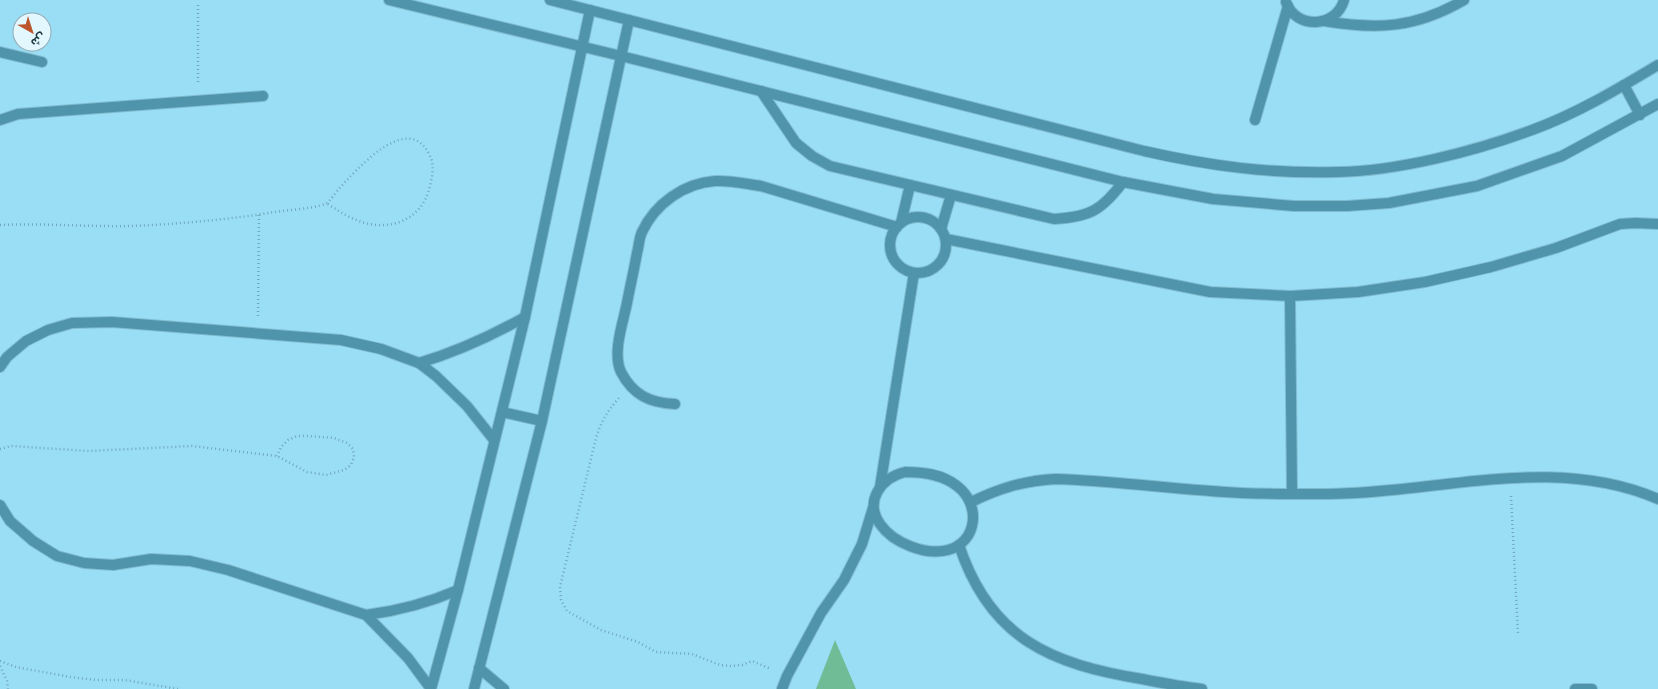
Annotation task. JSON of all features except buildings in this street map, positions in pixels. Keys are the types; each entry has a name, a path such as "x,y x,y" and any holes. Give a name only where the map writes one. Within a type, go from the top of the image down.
{"street":[{"path":"389,0 582,46 1123,182 1213,199 1286,205 1347,206 1389,203 1478,186 1562,156 1658,104"},
{"path":"550,0 1144,151 1192,162 1241,169 1340,172 1388,167 1437,158 1486,146 1533,130 1580,109 1658,65"},
{"path":"1287,3 1295,15 1314,23 1324,21 1335,16 1344,0"},
{"path":"1324,21 1372,27 1391,26 1419,20 1448,4 1464,0"},
{"path":"1254,120 1287,3"},
{"path":"431,689 458,590 525,317 590,10"},
{"path":"474,689 542,421 629,20"},
{"path":"0,52 42,62"},
{"path":"1624,85 1640,115"},
{"path":"761,91 796,143 812,156 830,166 1054,219 1074,218 1093,211 1110,199 1123,182"},
{"path":"0,120 18,114 263,96"},
{"path":"675,404 659,403 644,397 632,388 620,370 617,350 641,233 654,213 671,197 692,186 715,181 739,183 760,186 900,225"},
{"path":"900,225 910,185"},
{"path":"941,229 951,195"},
{"path":"922,217 936,223 941,229 946,239 944,257 931,270 923,273 914,273 899,265 891,250 891,242 893,234 900,225 908,219 922,217"},
{"path":"946,239 1210,292 1290,296 1358,292 1425,282 1498,265 1556,248 1620,224 1658,224"},
{"path":"782,689 787,676 821,613 844,580 862,544 880,487 914,273"},
{"path":"1290,296 1292,494"},
{"path":"419,363 441,356 484,338 525,317"},
{"path":"0,367 7,357 26,341 48,330 72,324 112,322 341,340 380,349 419,363 436,376 467,406 494,440"},
{"path":"502,412 542,421"},
{"path":"874,506 876,516 880,524 887,532 906,544 928,551 940,552 959,545 970,530 973,521 971,502 966,494 958,486 943,478 926,473 905,472 895,474 880,487"},
{"path":"971,502 991,492 1012,485 1033,480 1055,479 1240,493 1328,494 1403,490 1510,478 1568,477 1598,481 1628,488 1658,499"},
{"path":"0,505 10,521 33,541 57,556 84,563 113,565 151,559 190,561 228,570 366,615 408,658 431,689"},
{"path":"959,545 968,570 984,599 1010,628 1042,651 1059,660 1098,672 1202,689"},
{"path":"366,615 403,608 440,598 458,590"},
{"path":"480,668 504,689"},
{"path":"1574,689 1592,689"}],"path":[{"path":"198,2 198,101"},
{"path":"0,225 132,226 193,222 259,214 326,203 363,165 384,146 394,141 415,139 425,146 431,157 433,169 429,192 424,202 411,218 398,224 385,225 365,223 326,203"},
{"path":"257,333 259,214"},
{"path":"632,388 619,398 609,409 601,423 596,438 560,587 561,600 567,611 601,630 638,642 656,652 692,654 720,664 731,666 742,665 752,661 787,676"},
{"path":"0,449 11,446 89,451 192,446 278,456 308,472 326,475 344,470 351,465 354,457 353,449 347,443 334,438 308,436 298,436 288,440 281,447 278,456"},
{"path":"1510,478 1518,634"},
{"path":"0,661 16,667 70,677 97,680 125,680 178,689"},
{"path":"0,666 7,681 8,689"}],"green space":[{"path":"835,640 856,689 816,689"}]}
